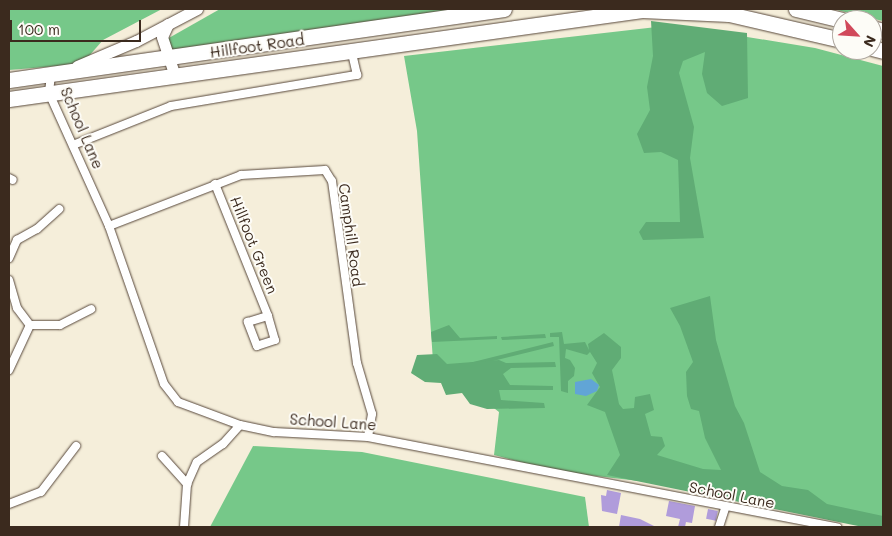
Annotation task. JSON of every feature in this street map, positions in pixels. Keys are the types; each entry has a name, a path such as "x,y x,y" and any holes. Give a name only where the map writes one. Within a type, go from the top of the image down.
{"highway":[{"name":"Hillfoot Road","path":"9,80 504,9"},
{"name":"Hillfoot Road","path":"9,99 294,61 351,50 656,9 729,14 832,38"},
{"path":"796,9 832,18"}],"street":[{"path":"59,72 168,24 197,9"},
{"path":"168,24 162,36 175,76"},
{"path":"73,144 171,106 357,75 351,50"},
{"name":"School Lane","path":"59,72 49,93 109,226 164,384 178,402 240,425 274,432 368,437 725,508 837,527"},
{"name":"Camphill Road","path":"109,226 215,184 241,176 325,170 332,181 343,282 357,363 372,414 368,437"},
{"name":"Hillfoot Green","path":"215,184 268,316"},
{"path":"9,258 17,240 37,229 59,209"},
{"path":"9,280 17,308 30,325"},
{"path":"30,325 60,325 91,309"},
{"path":"9,370 30,325"},
{"path":"184,527 187,484 197,462 223,444 240,425"},
{"path":"9,504 41,492 76,446"},
{"path":"162,456 187,484"},
{"path":"719,527 725,508"}],"green space":[{"path":"9,9 162,9 103,40 82,64 9,70"},
{"path":"220,9 463,9 162,54 160,43"},
{"path":"833,9 883,9 883,21 882,10"},
{"path":"651,21 747,33 748,98 722,106 707,93 702,74 705,52 683,61 679,73 694,127 690,158 704,238 643,240 639,232 646,222 680,222 678,160 661,152 644,153 637,134 650,110 647,87 653,56"},
{"path":"674,25 815,48 832,52 832,60 860,60 883,66 883,527 647,482 554,471 494,455 499,412 433,361 417,131 404,56"},
{"path":"710,296 716,340 735,406 744,423 760,472 782,486 808,490 827,504 883,516 883,527 863,527 607,475 620,455 605,412 587,405 600,387 592,373 597,363 590,352 587,355 566,349 565,358 570,360 575,368 574,376 568,381 568,393 561,391 559,337 550,337 550,333 562,332 564,344 585,342 589,350 588,344 604,333 621,347 621,358 612,370 619,404 623,409 634,408 635,397 650,394 654,410 645,414 651,436 662,437 665,446 657,455 703,469 721,470 705,438 699,411 691,409 687,396 686,372 693,362 680,326 670,308"},
{"path":"449,325 460,338 497,336 497,339 432,342 431,332"},
{"path":"545,334 546,338 502,340 501,337"},
{"path":"553,342 554,346 451,372 450,368"},
{"path":"437,354 447,364 499,360 506,363 555,362 556,367 511,368 503,374 510,385 553,386 553,390 499,390 501,400 544,403 545,408 487,409 470,404 462,393 446,395 441,383 425,382 411,373 417,355"},
{"path":"253,446 362,452 585,497 589,527 210,527"}],"water":[{"path":"591,379 599,385 597,391 586,396 575,394 575,382"}],"building":[{"path":"607,490 621,493 617,514 602,511 601,495 606,496"},
{"path":"669,501 695,506 692,523 686,522 685,527 678,527 680,519 666,516"},
{"path":"708,509 718,511 716,521 706,519"},
{"path":"621,515 640,519 656,527 619,527"}]}
